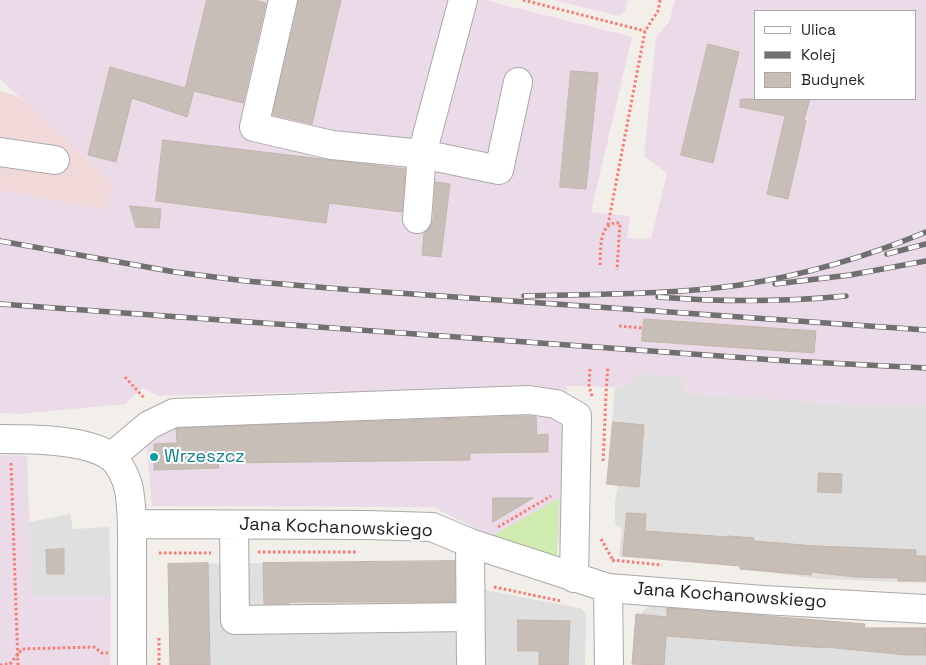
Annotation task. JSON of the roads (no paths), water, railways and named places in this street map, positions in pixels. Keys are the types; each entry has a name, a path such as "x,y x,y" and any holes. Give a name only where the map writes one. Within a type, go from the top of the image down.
{"street":[{"path":"283,0 254,127 332,145 422,154 498,170 518,82"},
{"path":"417,219 422,154 463,0"},
{"path":"0,152 55,160"},
{"path":"112,457 149,425 174,413 529,400 556,404 577,416 570,590"},
{"path":"3,450 26,439 75,444 94,448 112,457 123,472 129,489 132,524 121,659"},
{"name":"Jana Kochanowskiego","path":"132,524 234,526 367,525 432,528 470,543 570,590 620,588 762,600 926,610"},
{"path":"234,526 235,620 470,617"},
{"path":"470,543 471,665"},
{"path":"609,665 620,588"}],"railway":[{"path":"524,296 659,292 740,285 788,276 835,264 926,232"},
{"path":"0,241 175,272 246,281 926,330"},
{"path":"887,254 926,244"},
{"path":"775,284 850,275 926,261"},
{"path":"658,297 752,301 846,296"},
{"path":"0,304 789,361 926,368"}],"place":[{"name":"Wrzeszcz","path":"154,457"}]}
